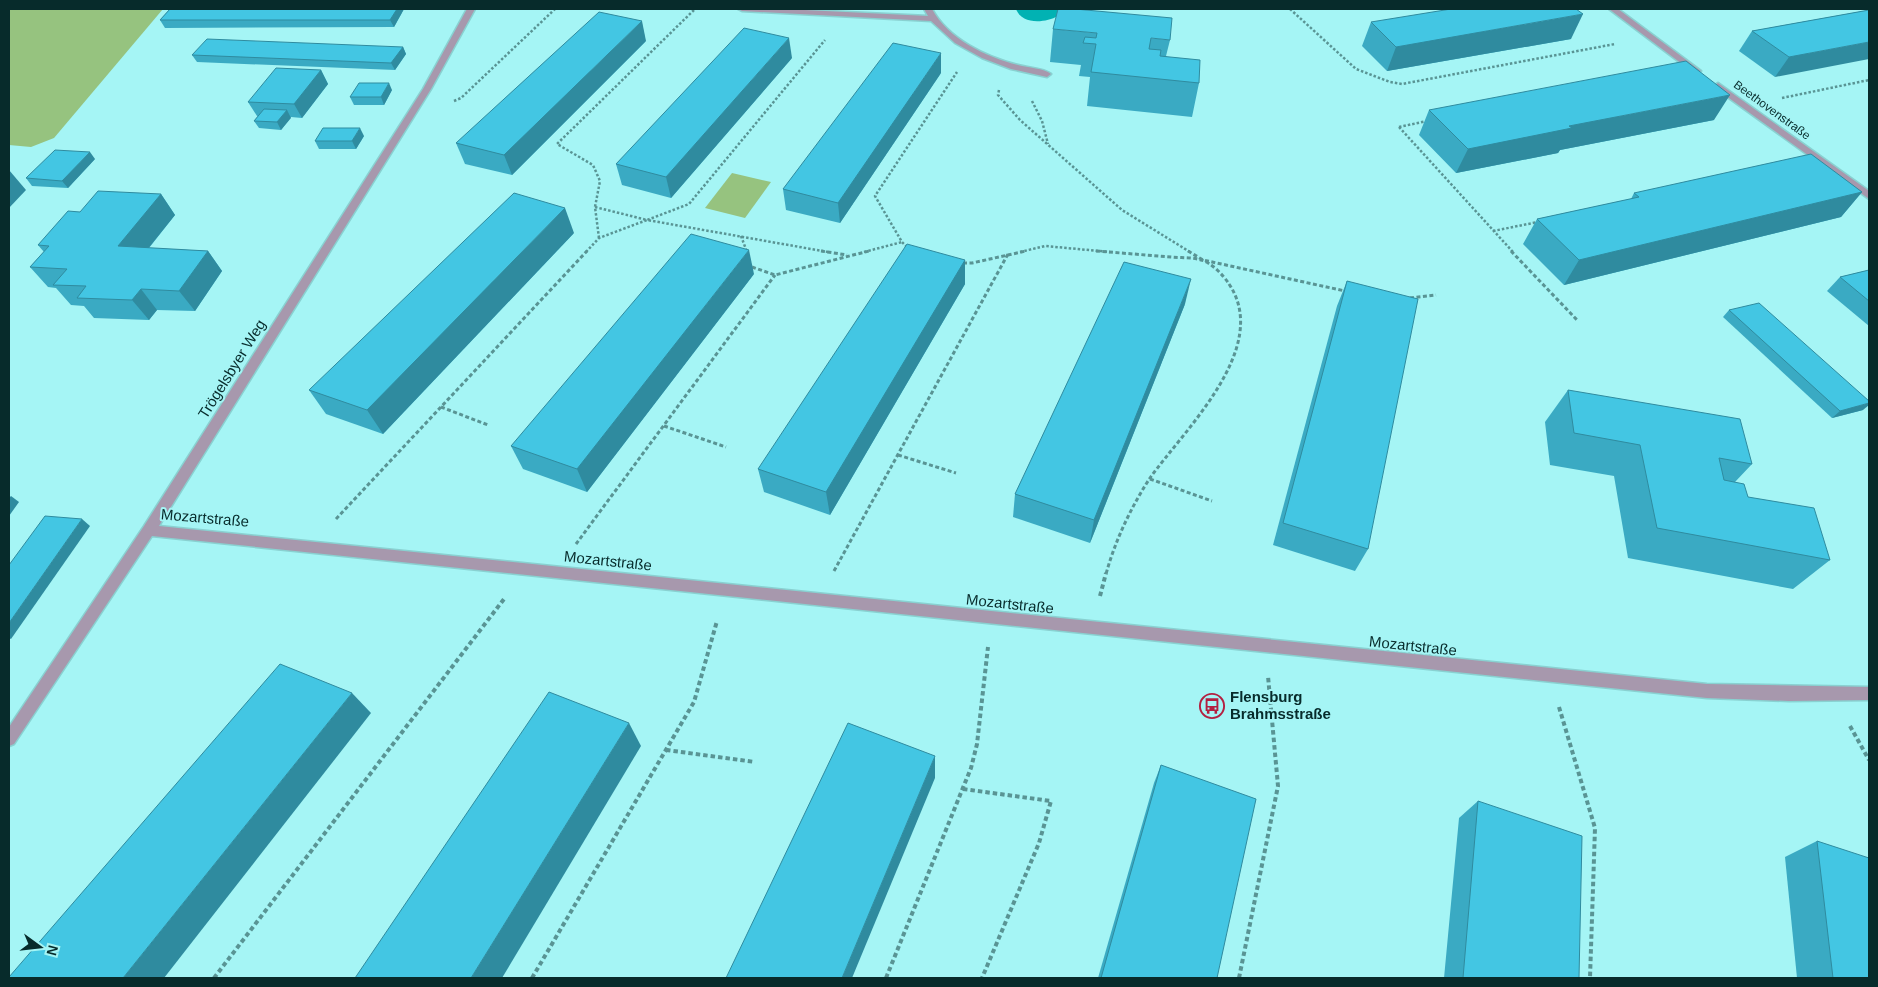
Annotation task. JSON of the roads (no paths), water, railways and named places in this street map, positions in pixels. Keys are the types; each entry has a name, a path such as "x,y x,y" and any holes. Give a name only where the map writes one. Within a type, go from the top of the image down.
{"street":[{"name":"Trögelsbyer Weg","path":"9,738 149,530 409,117 471,9"},
{"path":"742,9 933,19"},
{"path":"928,9 933,19 949,36 971,51 1009,66 1047,74"},
{"name":"Beethovenstraße","path":"1612,9 1869,196"},
{"name":"Mozartstraße","path":"149,530 312,545 1265,648 1707,691 1869,694"}],"water":[{"path":"1016,9 1061,9 1058,16 1047,20 1034,21 1023,18"}],"place":[{"name":"Flensburg Brahmsstraße","path":"1212,706"}]}
